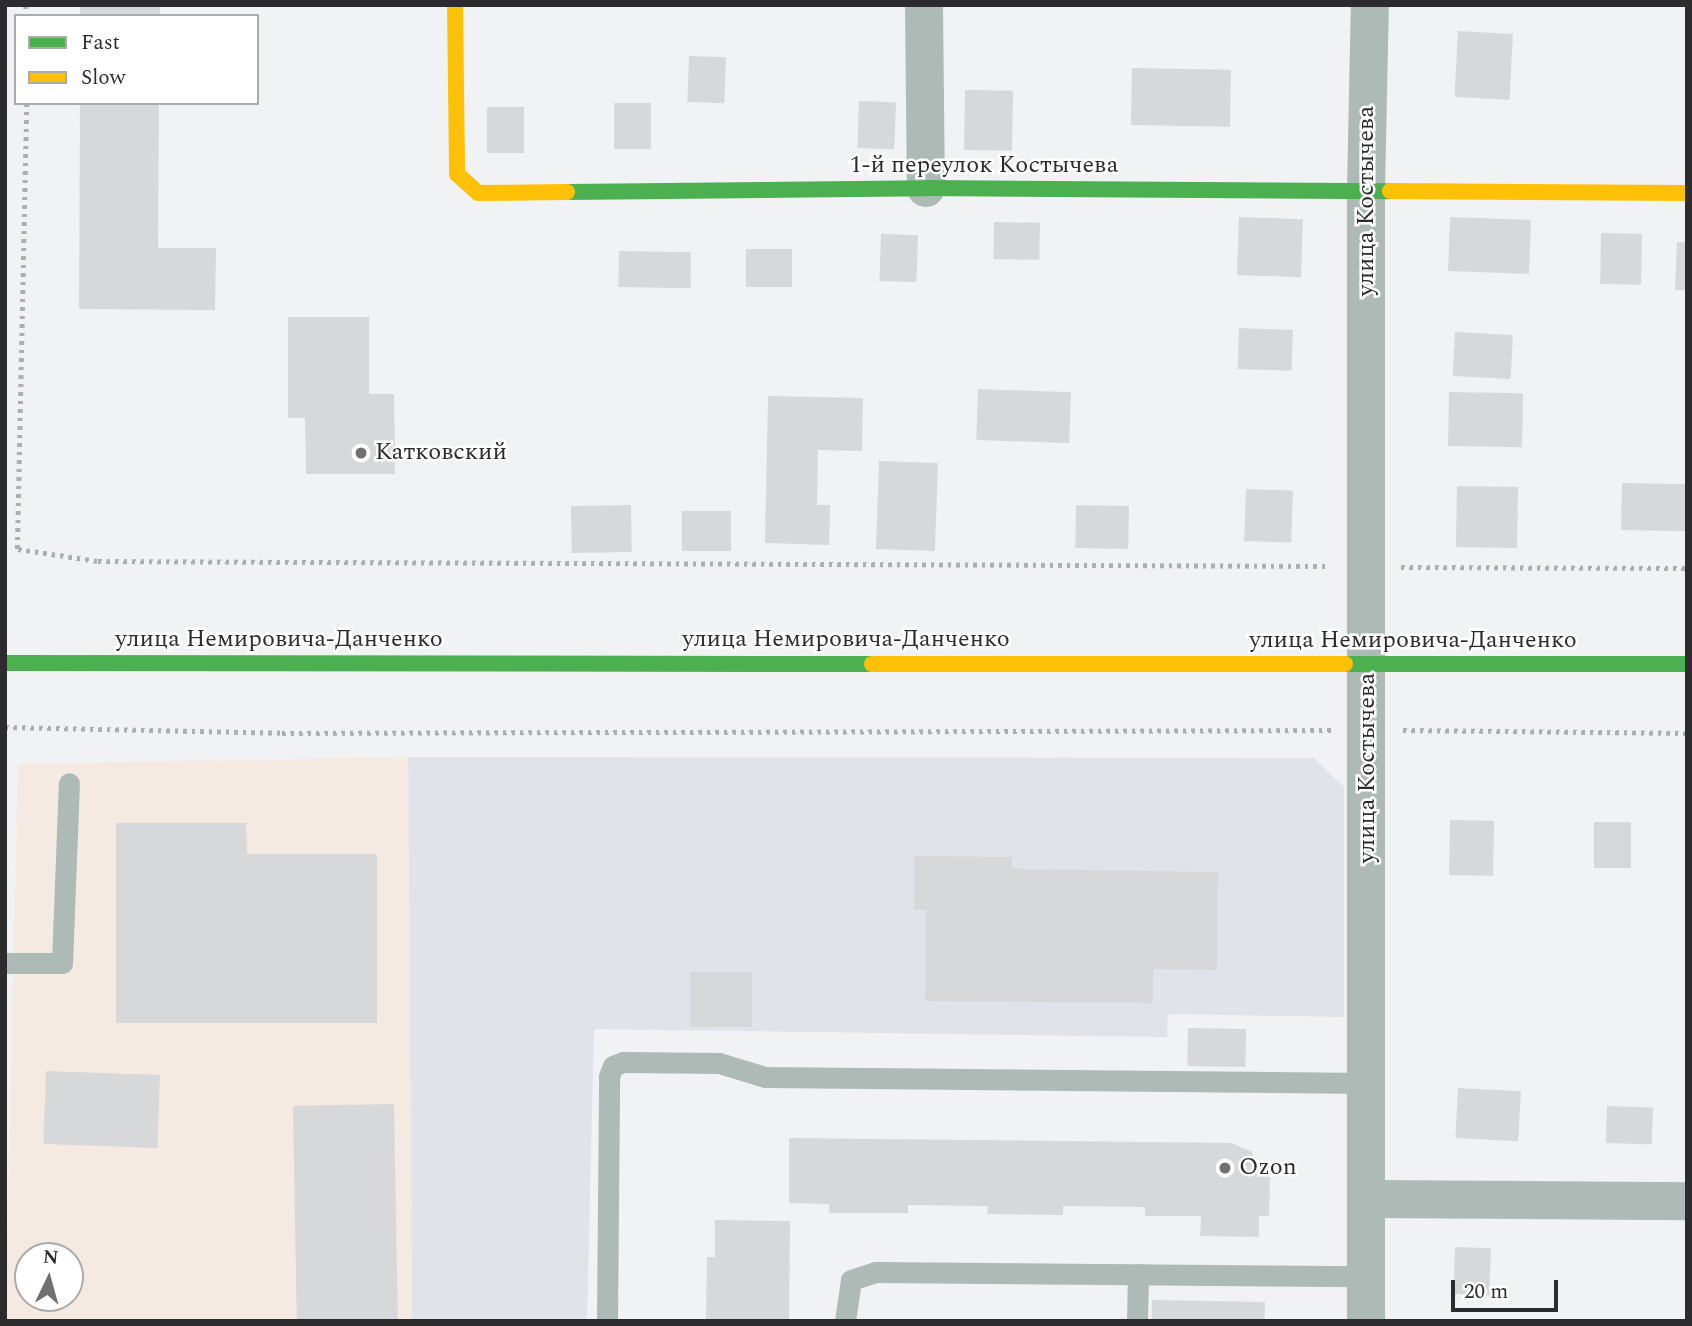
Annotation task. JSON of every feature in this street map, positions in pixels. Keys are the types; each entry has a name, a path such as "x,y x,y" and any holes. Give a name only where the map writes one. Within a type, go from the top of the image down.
{"main road":[{"name":"1-й переулок Костычева","path":"455,5 457,174 478,193 926,188 1366,188 1687,193"},
{"name":"улица Немировича-Данченко","path":"5,663 1687,664"}],"street":[{"path":"924,5 926,188"},
{"name":"улица Костычева","path":"1366,1321 1366,188 1370,5"},
{"path":"1366,1199 1687,1201"}],"lane":[{"path":"5,963 62,963 69,783"},
{"path":"607,1321 609,1076 613,1066 623,1062 719,1063 765,1077 1367,1083"},
{"path":"845,1321 851,1280 876,1272 1366,1276"},
{"path":"1137,1321 1138,1274"}],"path":[{"path":"27,105 18,549 98,561 1687,568"},
{"path":"5,727 282,733 841,728 1687,733"}],"shaded area":[{"path":"408,757 1314,758 1344,787 1344,1017 1168,1014 1167,1037 594,1029 587,1321 412,1321"},
{"path":"408,757 412,1321 5,1321 18,764"}],"building":[{"path":"80,5 160,5 160,14 80,14"},
{"path":"1458,31 1513,34 1509,100 1455,97"},
{"path":"689,56 726,57 724,103 687,102"},
{"path":"1132,68 1231,70 1230,127 1131,125"},
{"path":"965,90 1013,91 1012,151 964,150"},
{"path":"859,101 896,102 894,149 857,148"},
{"path":"614,103 651,103 651,149 614,149"},
{"path":"80,105 159,105 158,248 216,248 215,310 79,309"},
{"path":"487,107 524,107 524,153 487,153"},
{"path":"1239,217 1303,219 1301,277 1237,275"},
{"path":"1450,217 1531,220 1529,274 1448,271"},
{"path":"994,222 1040,223 1039,260 993,259"},
{"path":"1601,233 1642,234 1641,285 1600,284"},
{"path":"881,234 918,235 916,282 879,281"},
{"path":"1677,242 1687,242 1687,290 1675,290"},
{"path":"746,249 792,249 792,287 746,287"},
{"path":"619,251 691,252 690,288 618,287"},
{"path":"288,317 369,317 369,394 394,394 395,474 306,474 305,418 288,418"},
{"path":"1239,328 1293,330 1292,371 1238,369"},
{"path":"1455,332 1513,335 1511,379 1453,376"},
{"path":"978,389 1071,392 1069,443 976,440"},
{"path":"1449,392 1523,393 1522,447 1448,446"},
{"path":"768,396 863,398 862,451 818,450 817,505 830,505 829,545 765,543"},
{"path":"879,461 938,463 935,551 876,549"},
{"path":"1622,483 1687,484 1686,531 1621,530"},
{"path":"1457,486 1518,487 1517,548 1456,547"},
{"path":"1246,489 1293,491 1291,543 1244,541"},
{"path":"631,505 632,552 572,553 571,506"},
{"path":"1076,505 1129,506 1128,549 1075,548"},
{"path":"682,511 731,511 731,551 682,551"},
{"path":"1450,820 1494,821 1493,876 1449,875"},
{"path":"1594,822 1631,822 1631,868 1594,868"},
{"path":"116,823 246,823 247,854 377,854 377,1023 116,1023"},
{"path":"914,856 1012,857 1012,869 1218,872 1217,970 1153,969 1153,1003 925,1001 926,910 914,910"},
{"path":"690,972 752,972 752,1027 690,1027"},
{"path":"1188,1028 1246,1029 1245,1067 1187,1066"},
{"path":"46,1071 160,1075 157,1148 43,1144"},
{"path":"1458,1088 1521,1091 1518,1141 1455,1138"},
{"path":"394,1104 398,1321 297,1321 293,1106"},
{"path":"1607,1106 1653,1108 1652,1145 1606,1143"},
{"path":"789,1138 1231,1143 1252,1152 1260,1175 1270,1175 1269,1216 1259,1216 1259,1237 1200,1236 1201,1216 1145,1216 1145,1207 1063,1206 1063,1215 987,1214 988,1206 908,1205 908,1213 829,1213 829,1204 789,1203"},
{"path":"715,1220 790,1221 789,1321 706,1321 707,1257 715,1257"},
{"path":"1455,1247 1491,1248 1489,1295 1453,1294"},
{"path":"1152,1300 1265,1302 1265,1321 1152,1321"}],"traffic: fast":[{"path":"567,192 926,188 1390,191"},
{"path":"5,663 872,664"},
{"path":"1345,664 1687,664"}],"traffic: slow":[{"path":"455,5 457,174 478,193 567,192"},
{"path":"1390,191 1687,193"},
{"path":"872,664 1345,664"}],"place":[{"name":"Катковский","path":"361,453"},
{"name":"Ozon","path":"1225,1168"}]}
